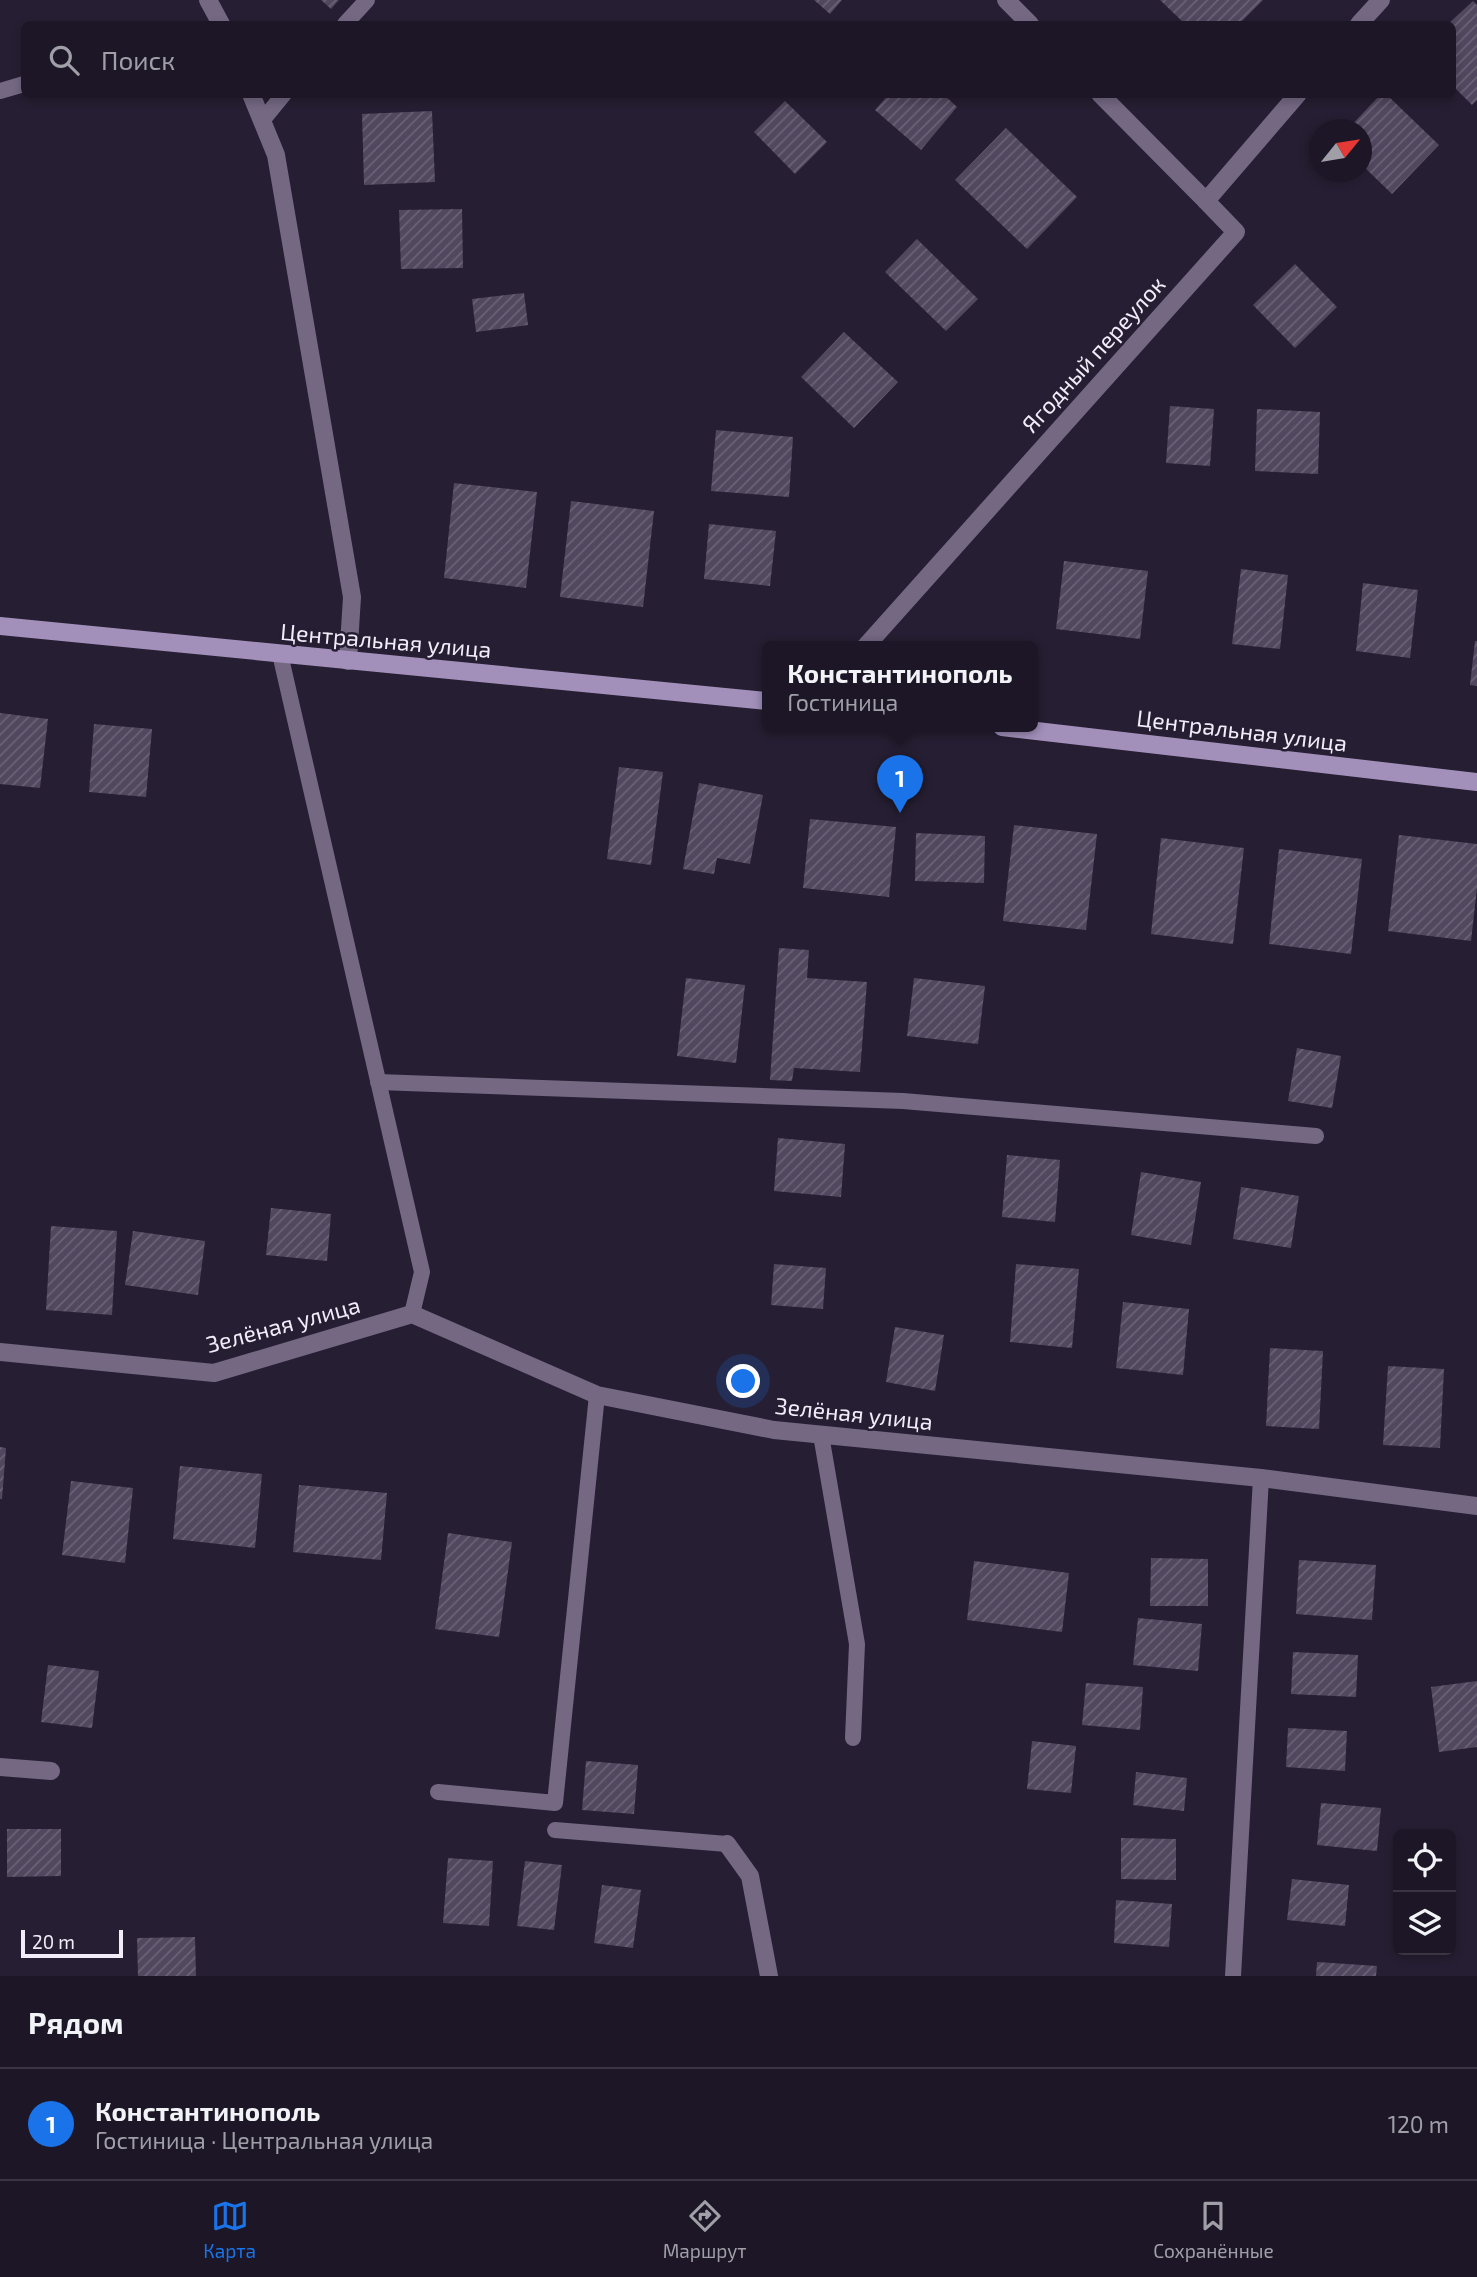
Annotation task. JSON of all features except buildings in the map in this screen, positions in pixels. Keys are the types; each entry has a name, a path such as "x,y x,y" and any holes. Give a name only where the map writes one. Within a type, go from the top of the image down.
{"street":[{"path":"208,0 219,21"},
{"path":"1006,0 1027,21"},
{"path":"1362,21 1381,0"},
{"path":"253,98 276,155 352,597 348,660"},
{"path":"1104,98 1206,201 1295,98"},
{"name":"Ягодный переулок","path":"870,641 1236,232 1206,201"},
{"name":"Центральная улица","path":"0,626 762,701"},
{"name":"Центральная улица","path":"1038,731 1477,782"},
{"name":"Зелёная улица","path":"0,1352 214,1373 412,1314 597,1395 774,1430 1261,1478 1477,1506"},
{"path":"0,1768 51,1771"},
{"path":"727,1844 750,1876 769,1976"}],"lane":[{"path":"348,21 367,0"},
{"path":"0,91 21,84"},
{"path":"262,121 281,98"},
{"path":"280,654 422,1272 412,1314"},
{"path":"378,1082 903,1101 1316,1136"},
{"path":"438,1792 555,1803 597,1395"},
{"path":"821,1435 857,1644 853,1738"},
{"path":"1233,1976 1261,1478"},
{"path":"555,1830 727,1844"}],"place":[{"name":"Константинополь","path":"900,813"}]}
